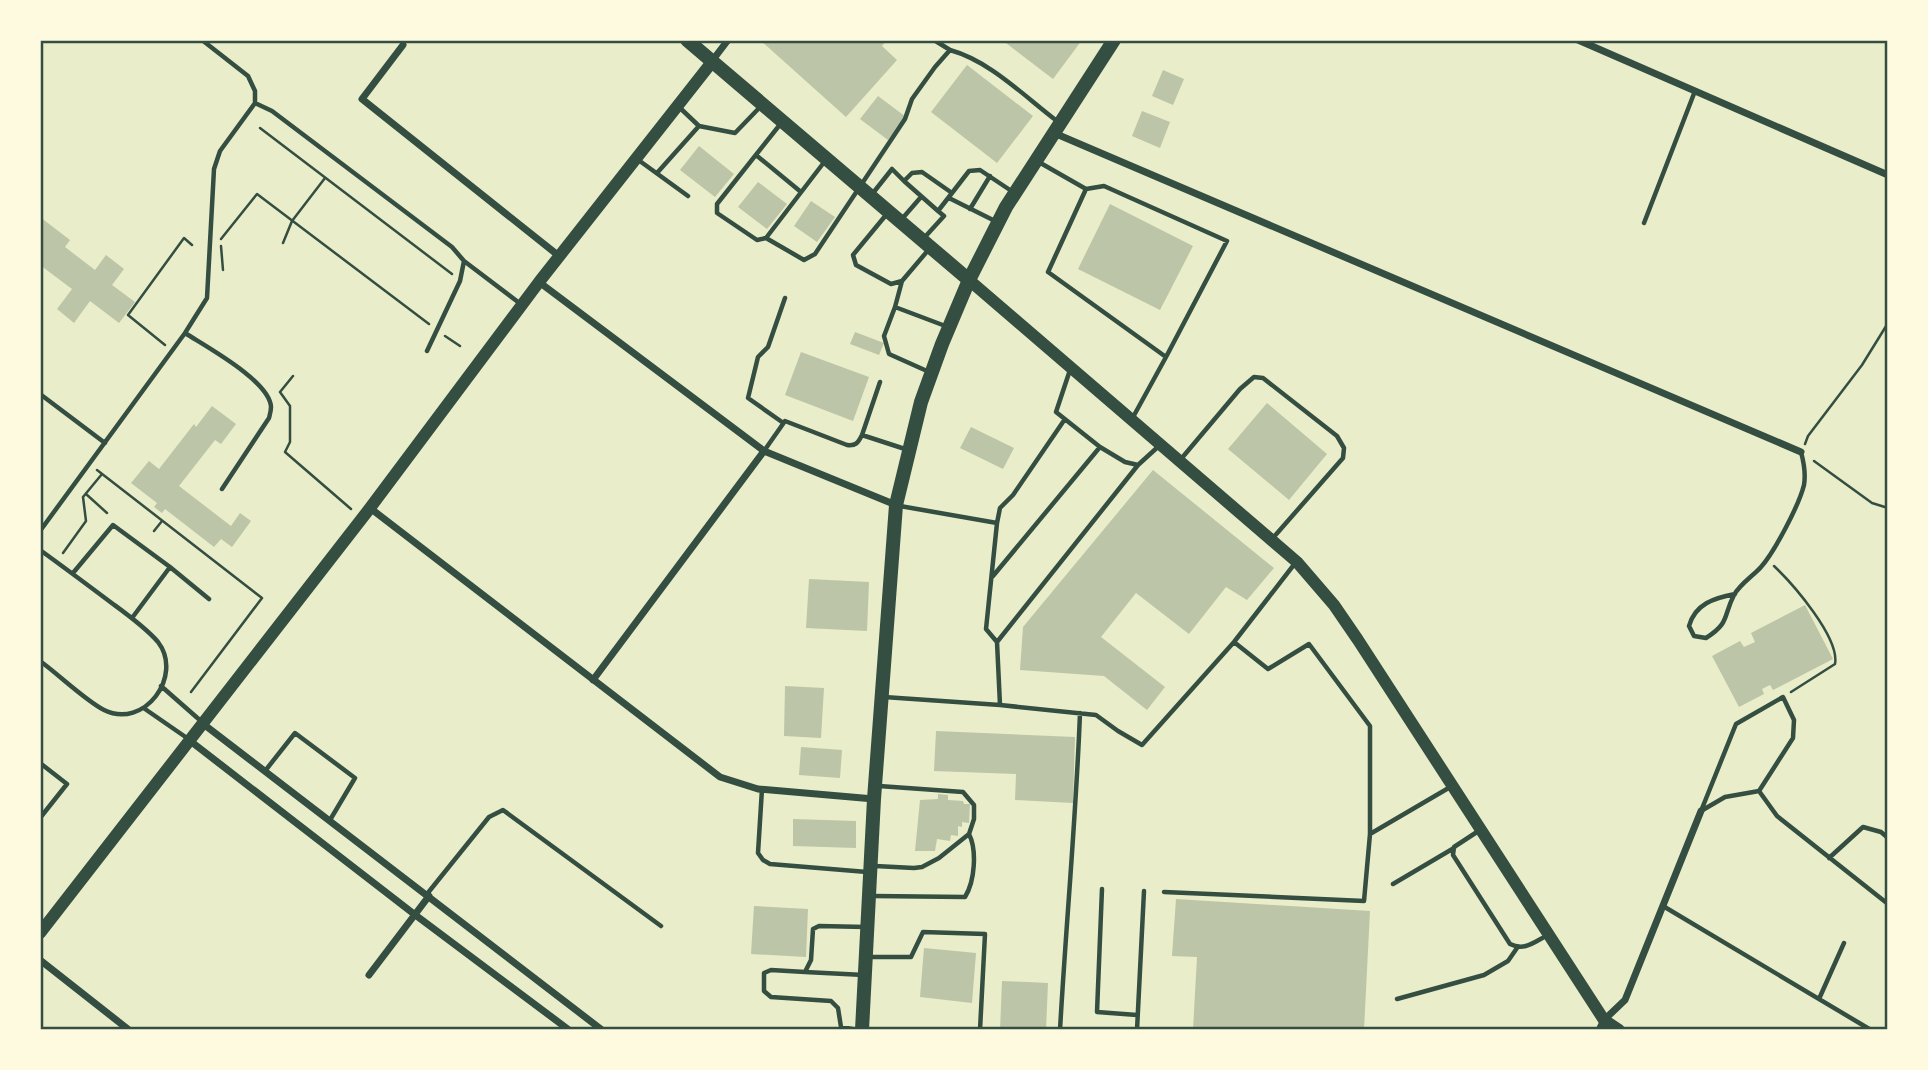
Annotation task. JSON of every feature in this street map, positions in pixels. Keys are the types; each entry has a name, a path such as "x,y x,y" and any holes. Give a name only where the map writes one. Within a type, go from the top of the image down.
{"main road":[{"path":"687,40 969,280"},
{"path":"860,1030 874,792 896,505 921,402 969,280 998,223 1114,40"}],"street":[{"path":"40,933 370,508 559,256 729,40"},
{"path":"1578,40 1888,175"},
{"path":"403,45 362,99 559,256"},
{"path":"1057,128 1801,452"},
{"path":"969,280 1297,562 1334,605 1548,934 1602,1025 1619,1030"},
{"path":"539,282 764,451 896,505"},
{"path":"593,680 764,451"},
{"path":"370,508 720,777 762,789 874,792"},
{"path":"202,723 602,1030"},
{"path":"190,740 569,1030"},
{"path":"1602,1025 1625,1000 1701,811"},
{"path":"369,975 428,895"},
{"path":"40,960 129,1030"}],"lane":[{"path":"40,531 185,333 206,298 214,169 220,151 255,103 255,91 248,76 202,40"},
{"path":"934,40 950,50 965,54 1001,77 1057,128"},
{"path":"766,238 804,260 815,254 865,192 905,120 912,99 950,50"},
{"path":"1644,223 1695,91"},
{"path":"255,103 272,111 452,247 464,261 522,305"},
{"path":"677,106 699,126 735,133 763,104"},
{"path":"782,121 717,204 717,213 757,240 766,238 827,159"},
{"path":"657,173 699,126"},
{"path":"756,155 801,192"},
{"path":"636,158 688,196"},
{"path":"1036,161 1086,189 1104,186 1227,241 1131,419"},
{"path":"865,192 892,170 944,216 902,281 884,336 889,354 932,373"},
{"path":"938,211 969,171 980,170 1015,193"},
{"path":"904,181 912,173 922,172 951,196 998,223"},
{"path":"971,209 990,176"},
{"path":"1086,189 1048,272 1166,357"},
{"path":"902,281 891,284 856,265 853,255 894,216 921,197"},
{"path":"427,351 460,281 464,261"},
{"path":"785,298 768,347 758,357 748,398 782,422 847,445 858,443 880,382"},
{"path":"895,307 949,327"},
{"path":"185,333 256,383 270,403 269,418 222,489"},
{"path":"1071,368 1056,412 1100,447 1125,462 1138,465"},
{"path":"1180,461 1240,389 1254,377 1264,378 1337,436 1344,448 1343,458 1272,540"},
{"path":"40,394 105,443"},
{"path":"1000,705 997,642 986,629 1000,508 1013,495 1065,419"},
{"path":"764,451 782,422"},
{"path":"862,435 909,451"},
{"path":"997,642 1138,465 1160,444"},
{"path":"992,577 1100,447"},
{"path":"1735,594 1716,598 1698,608 1689,626 1694,636 1706,638 1720,630 1735,594 1766,559 1794,510 1804,485 1805,467 1801,452"},
{"path":"896,505 997,523"},
{"path":"73,573 113,525 209,599"},
{"path":"40,550 132,618 159,644 166,661 166,679 145,709 136,714 123,715 104,710 40,661"},
{"path":"882,697 1096,715 1142,745 1234,642 1297,562"},
{"path":"132,618 170,567"},
{"path":"1164,892 1364,901 1370,834 1370,726 1309,644 1268,669 1234,642"},
{"path":"161,686 202,723"},
{"path":"1783,697 1794,720 1793,738 1759,790 1725,797 1701,811 1736,724 1783,697"},
{"path":"145,709 190,740"},
{"path":"1060,1030 1076,810 1080,713"},
{"path":"265,771 295,733 355,778 330,820"},
{"path":"40,763 67,784 40,818"},
{"path":"1370,834 1452,786"},
{"path":"762,789 758,853 770,864 870,869 922,867 939,858 969,834 974,819 974,805 962,792 874,792"},
{"path":"1759,790 1777,816 1888,904"},
{"path":"428,895 489,817 503,810 661,926"},
{"path":"1829,858 1863,827 1881,832 1888,838"},
{"path":"1393,884 1454,848 1480,829"},
{"path":"869,896 965,897 970,886 973,847 969,834"},
{"path":"1454,848 1453,855 1510,944 1517,948 1527,947 1548,934"},
{"path":"1102,889 1097,1012 1137,1014"},
{"path":"1137,1030 1144,891"},
{"path":"1662,906 1871,1030"},
{"path":"805,972 811,960 813,929 818,926 867,927"},
{"path":"866,957 911,957 923,932 985,934 980,1030"},
{"path":"1819,999 1844,943"},
{"path":"1397,999 1484,975 1508,961 1517,948"},
{"path":"860,1030 841,1027 838,1008 831,1001 771,997 764,991 764,973 771,970 865,975"}],"path":[{"path":"260,128 460,281"},
{"path":"283,243 292,220 325,178"},
{"path":"223,270 221,240 257,194 460,346"},
{"path":"165,345 128,315 184,238 192,245"},
{"path":"1888,323 1862,365 1808,436 1801,452 1872,503 1888,508"},
{"path":"270,403 293,376"},
{"path":"280,392 290,406 290,442 285,452 353,510"},
{"path":"63,553 86,522 83,497 102,474"},
{"path":"86,494 107,513"},
{"path":"154,531 162,521"},
{"path":"1766,559 1794,584 1835,649 1836,657 1835,664 1783,697"}],"building":[{"path":"760,40 887,40 882,46 897,60 846,117"},
{"path":"1002,40 1082,40 1053,79"},
{"path":"967,65 1033,116 997,163 931,112"},
{"path":"1163,70 1184,79 1173,105 1152,96"},
{"path":"878,96 906,117 888,140 860,119"},
{"path":"1142,111 1170,122 1160,148 1132,136"},
{"path":"699,146 734,174 715,197 680,170"},
{"path":"758,182 787,204 767,229 738,207"},
{"path":"811,201 835,217 817,242 794,226"},
{"path":"1110,204 1193,246 1160,310 1078,269"},
{"path":"40,217 70,240 65,247 95,270 106,255 124,269 112,285 135,302 119,323 90,301 74,323 57,309 72,289 40,265"},
{"path":"855,332 884,343 879,355 850,344"},
{"path":"801,352 869,377 853,421 785,395"},
{"path":"1267,403 1327,454 1289,500 1228,449"},
{"path":"212,406 236,424 221,444 215,440 179,486 231,526 240,513 251,521 232,547 221,539 214,547 165,509 162,513 154,507 157,503 131,483 149,461 159,469 194,424 196,427"},
{"path":"971,427 1014,448 1003,469 960,448"},
{"path":"1153,470 1274,568 1247,600 1226,587 1189,634 1136,593 1101,637 1165,687 1147,710 1104,676 1020,670 1023,627"},
{"path":"809,579 869,582 867,631 806,628"},
{"path":"1805,605 1833,659 1773,690 1770,685 1762,689 1764,694 1739,707 1712,656 1740,641 1744,647 1755,642 1751,633"},
{"path":"785,686 824,688 821,738 784,736"},
{"path":"936,731 1075,737 1073,803 1015,800 1016,774 934,771"},
{"path":"801,747 842,750 840,778 799,775"},
{"path":"938,794 948,795 948,800 970,804 969,823 962,822 962,827 958,826 958,836 951,835 950,841 937,839 935,851 915,851 920,800 938,799"},
{"path":"793,819 856,821 856,848 793,846"},
{"path":"1176,899 1370,911 1364,1030 1193,1030 1197,957 1172,956"},
{"path":"754,906 808,909 806,957 751,954"},
{"path":"924,948 976,953 972,1003 920,997"},
{"path":"1002,981 1048,983 1046,1030 1000,1030"}]}
